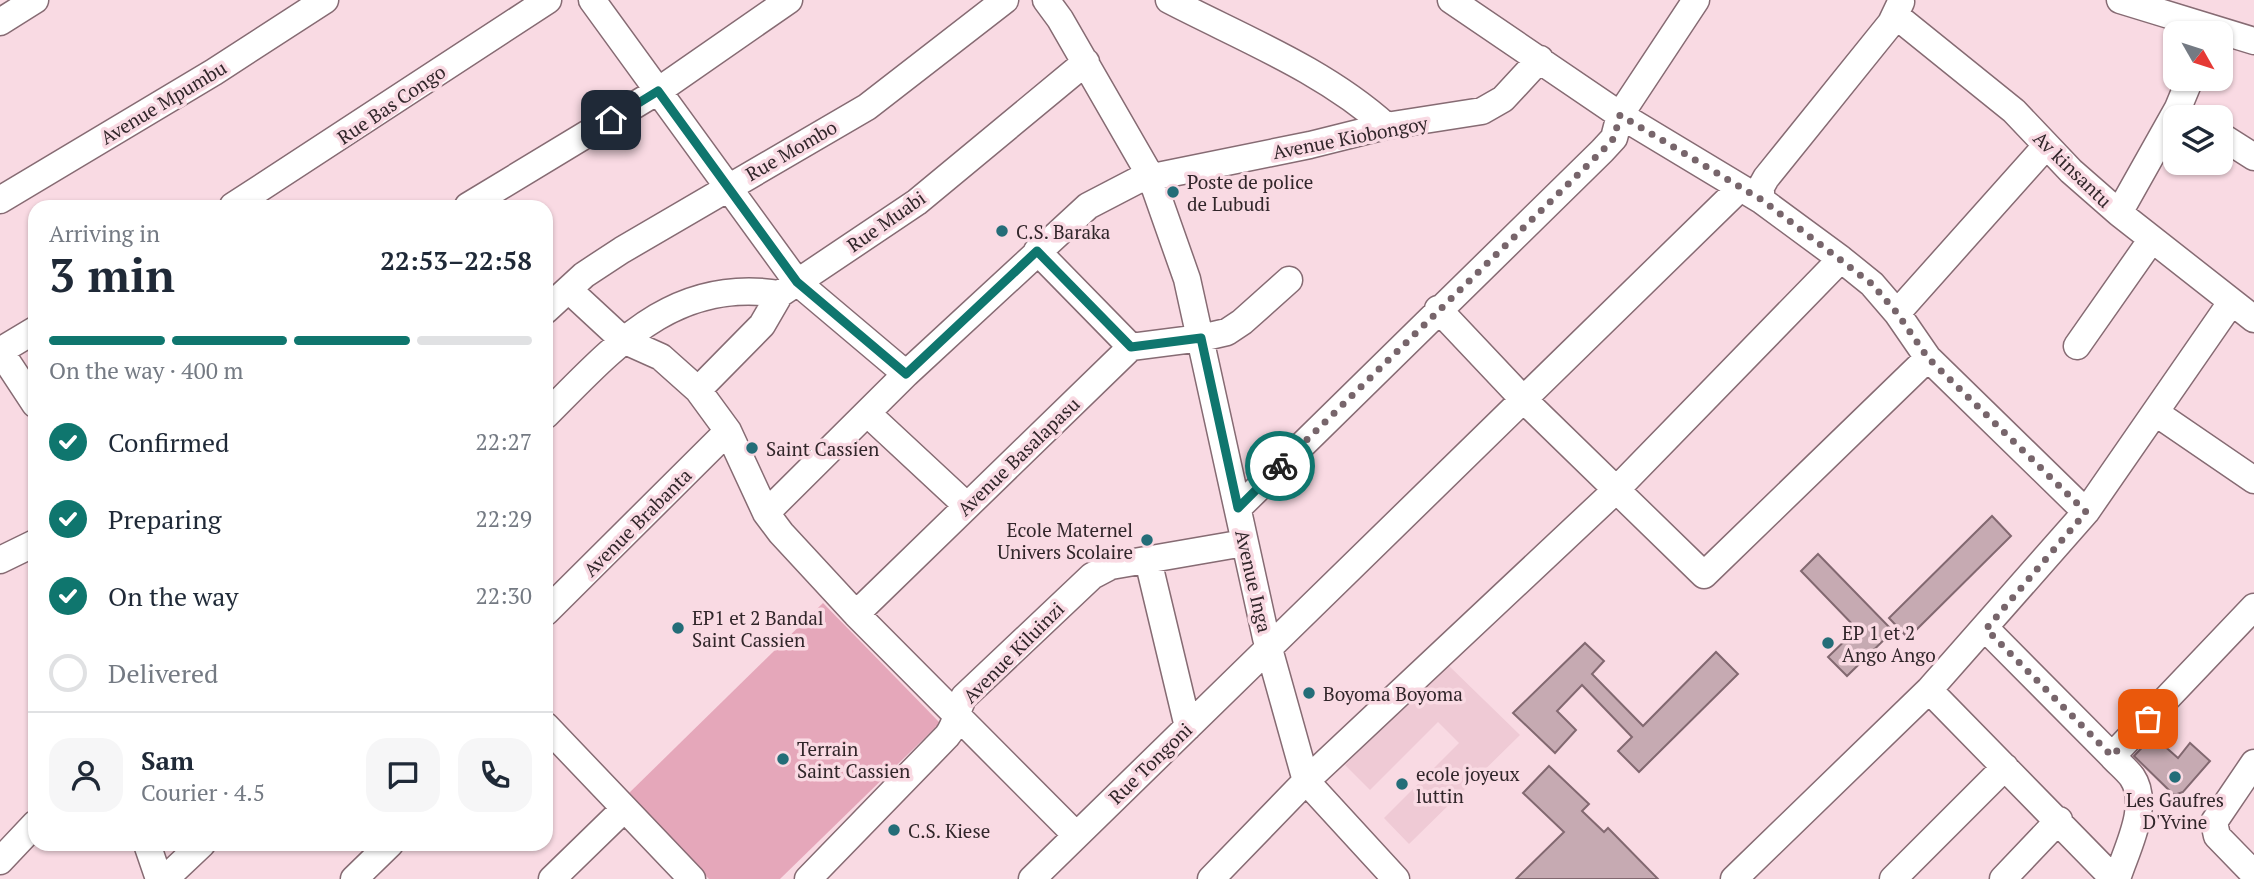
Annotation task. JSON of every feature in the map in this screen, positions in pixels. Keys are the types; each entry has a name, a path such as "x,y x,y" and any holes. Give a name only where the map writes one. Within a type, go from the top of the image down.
{"street":[{"path":"0,22 35,0"},
{"name":"Avenue Mpumbu","path":"0,200 214,72 325,0"},
{"name":"Rue Bas Congo","path":"242,200 548,0"},
{"path":"592,0 726,187 788,288 906,374"},
{"path":"478,200 658,91 789,0"},
{"name":"Rue Mombo","path":"553,304 622,250 867,107 1005,0"},
{"name":"Avenue Inga","path":"1046,0 1086,62 1151,177 1187,279 1268,646 1306,781 1396,879"},
{"path":"1169,0 1271,51 1347,96 1386,126"},
{"path":"1452,0 1620,115 1751,194 1872,284 1897,313 1928,358 2086,512"},
{"path":"1238,508 1614,138 1620,115 1696,0"},
{"path":"2120,0 2180,21"},
{"path":"1751,194 1760,187 1898,8"},
{"name":"Av kinsantu","path":"1898,8 2014,111 2046,146 2119,213 2230,304 2254,319"},
{"path":"2233,36 2254,41"},
{"name":"Avenue Kiobongoy","path":"766,513 906,374 1088,206 1138,180 1310,145 1386,126 1482,111 1503,99 1541,59"},
{"name":"Rue Muabi","path":"698,390 762,325 788,288 917,202 1086,62"},
{"path":"2233,144 2254,157"},
{"path":"1897,313 2046,146"},
{"path":"2119,213 2163,146"},
{"name":"Rue Tongoni","path":"1041,876 1076,835 1523,399 1751,194"},
{"path":"2077,346 2152,239"},
{"path":"1037,251 1131,347 1201,338 1235,328 1289,280"},
{"path":"1211,879 1306,781 1616,490 1841,259"},
{"path":"553,408 622,340 658,314 708,294 788,288"},
{"path":"569,290 622,340 661,356 698,390 728,431 766,513 856,614 1076,835"},
{"path":"1734,879 1929,690 1986,629 2086,512 2230,304"},
{"path":"1438,309 1523,399 1704,575 1928,358"},
{"path":"28,334 0,351 28,393"},
{"name":"Avenue Basalapasu","path":"856,614 1131,347"},
{"path":"867,413 966,505"},
{"path":"2156,413 2254,480"},
{"name":"Avenue Brabanta","path":"553,605 728,431"},
{"name":"Avenue Kiluinzi","path":"808,879 947,736 964,697 1073,592 1111,566 1244,543"},
{"path":"0,560 28,546"},
{"path":"1148,560 1188,727"},
{"path":"2112,756 2254,607"},
{"path":"1929,690 2115,879 2137,818 2139,797 2132,778 1986,629"},
{"path":"553,733 692,879"},
{"path":"2254,763 2214,822 2217,836 2254,874"},
{"path":"1894,879 2005,767"},
{"path":"552,879 624,809"},
{"path":"2003,879 2059,820"},
{"path":"0,861 28,831"},
{"path":"139,851 156,866 187,851"},
{"path":"354,879 383,851"}],"shaded area":[{"name":"Terrain Saint Cassien","path":"823,603 940,723 780,879 709,879 627,795"},
{"path":"1447,664 1520,735 1409,844 1384,818 1459,743 1438,722 1370,790 1345,765"}],"building":[{"path":"1992,516 2011,536 1908,638 1889,618"},
{"path":"1818,554 1893,631 1847,676 1828,657 1857,629 1801,571"},
{"path":"1585,643 1604,661 1592,674 1643,726 1716,652 1738,674 1639,772 1618,751 1632,737 1582,685 1557,711 1576,730 1555,753 1513,713"},
{"name":"Les Gaufres D'Yvine","path":"2153,736 2178,758 2190,743 2210,761 2183,792 2174,795 2134,756"},
{"path":"1549,766 1589,804 1582,811 1604,832 1608,828 1658,879 1516,879 1564,832 1523,793"}],"way so far":[{"path":"1280,466 1602,151 1614,138 1620,115 1762,200 1872,284 1897,313 1928,358 2086,512 1986,629 2112,756 2148,719"}],"place":[{"name":"Poste de police de Lubudi","path":"1173,192"},
{"name":"C.S. Baraka","path":"1002,231"},
{"name":"Saint Cassien","path":"752,448"},
{"name":"Ecole Maternel Univers Scolaire","path":"1147,540"},
{"name":"EP1 et 2 Bandal Saint Cassien","path":"678,628"},
{"name":"EP 1 et 2 Ango Ango","path":"1828,643"},
{"name":"Boyoma Boyoma","path":"1309,693"},
{"name":"Terrain Saint Cassien","path":"783,759"},
{"name":"Les Gaufres D'Yvine","path":"2175,777"},
{"name":"ecole joyeux luttin","path":"1402,784"},
{"name":"C.S. Kiese","path":"894,830"}],"route":[{"path":"611,120 658,91 797,282 906,374 1037,251 1131,347 1201,338 1238,508 1280,466"}]}
